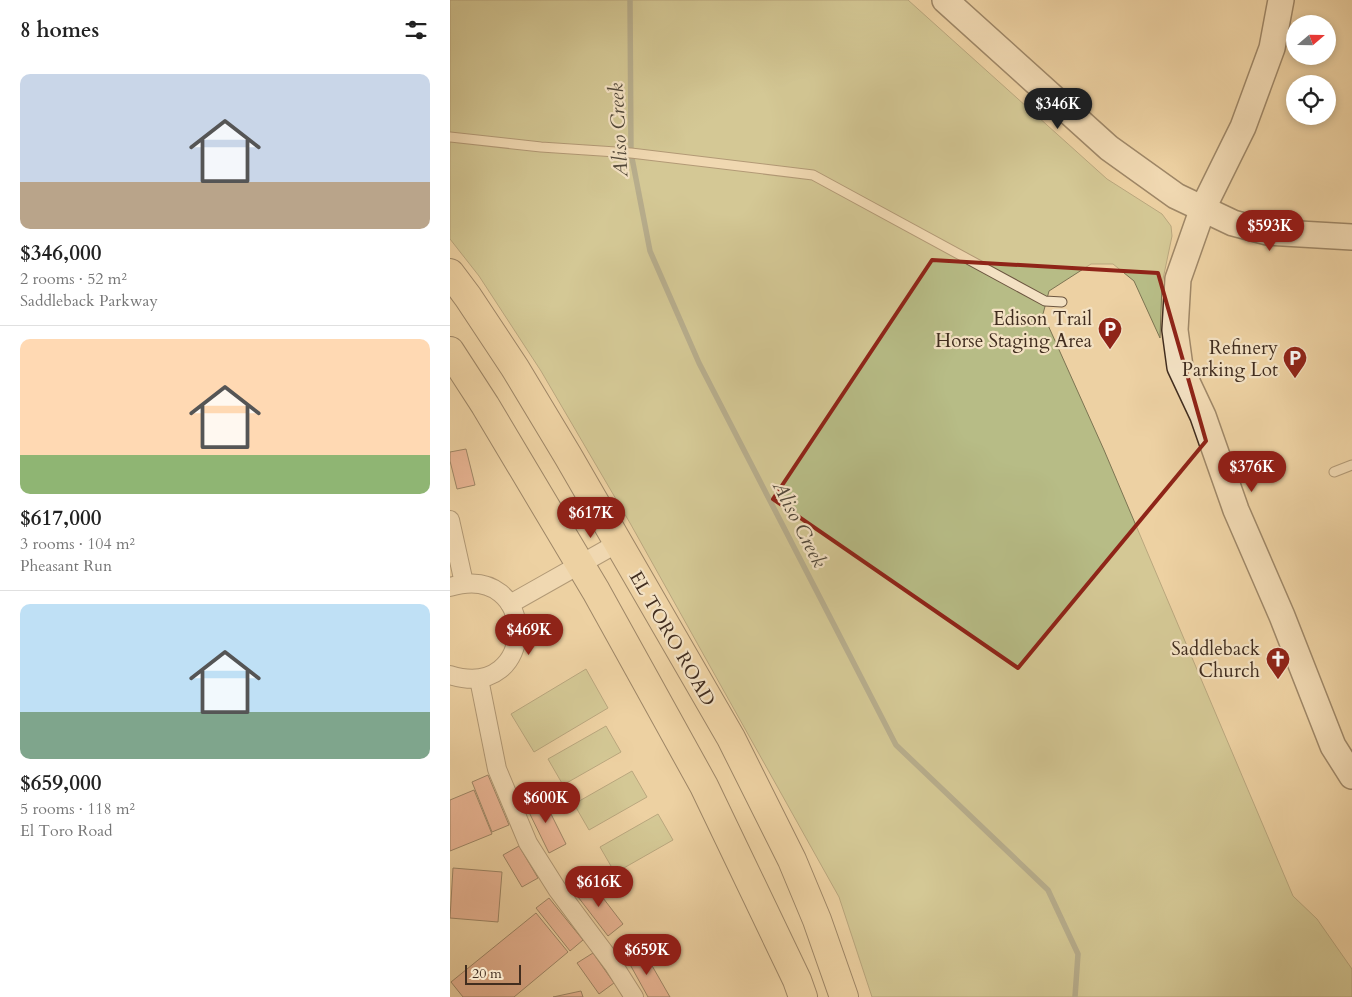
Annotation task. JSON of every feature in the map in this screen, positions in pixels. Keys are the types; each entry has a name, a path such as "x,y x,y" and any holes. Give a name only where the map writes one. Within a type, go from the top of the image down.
{"main road":[{"name":"EL TORO ROAD","path":"450,273 515,368 731,738 792,860 817,920 844,997"},
{"path":"450,352 485,405 580,564 704,786 797,980 803,997"}],"street":[{"path":"944,0 1109,148 1176,196 1232,223 1267,232 1352,237"},
{"path":"1281,0 1272,48 1243,127 1203,208 1178,279 1174,330 1180,367 1203,416 1236,510 1282,616 1333,746 1352,776"},
{"path":"450,520 457,585 477,583 490,587 501,594 510,604 517,619 518,635 514,650 506,664 494,674 479,679 464,679 450,675"},
{"path":"510,604 618,543"},
{"path":"479,679 497,769 528,843 557,889 613,964 634,997"}],"lane":[{"path":"450,137 542,147 632,153 813,175 1044,300 1062,302"},
{"path":"1334,472 1352,465"}],"highlighted area":[{"path":"932,260 1158,273 1206,441 1018,668 773,499"}],"green space":[{"path":"450,0 908,0 1107,179 1162,214 1171,226 1172,236 1162,284 1160,338 1134,281 1113,264 1091,264 1049,291 1043,314 1104,450 1293,896 1317,919 1352,969 1352,997 872,997 839,897 630,523 541,371 479,276 450,239"},
{"path":"586,669 608,708 534,752 511,714"},
{"path":"606,726 621,752 563,785 548,759"},
{"path":"632,771 647,797 589,830 574,804"},
{"path":"658,814 673,840 615,873 600,847"}],"building":[{"path":"466,449 475,485 457,489 450,461 450,452"},
{"path":"488,775 509,825 492,832 472,782"},
{"path":"474,790 492,834 450,851 450,800"},
{"path":"542,796 566,844 549,853 525,804"},
{"path":"519,846 538,878 522,887 503,855"},
{"path":"453,868 502,872 498,922 450,918"},
{"path":"590,881 623,924 608,936 575,893"},
{"path":"549,898 583,940 570,951 536,908"},
{"path":"536,913 568,952 514,997 463,997 451,982"},
{"path":"643,950 670,997 648,997 627,959"},
{"path":"593,953 614,983 599,994 577,963"},
{"path":"581,991 583,997 553,997"}],"waterway":[{"name":"Aliso Creek","path":"630,0 631,153 650,251 699,363 896,745 1048,890 1078,954 1075,997"}],"place":[{"name":"Edison Trail Horse Staging Area","path":"1110,350"},
{"name":"Refinery Parking Lot","path":"1295,379"},
{"name":"Saddleback Church","path":"1278,680"}]}
